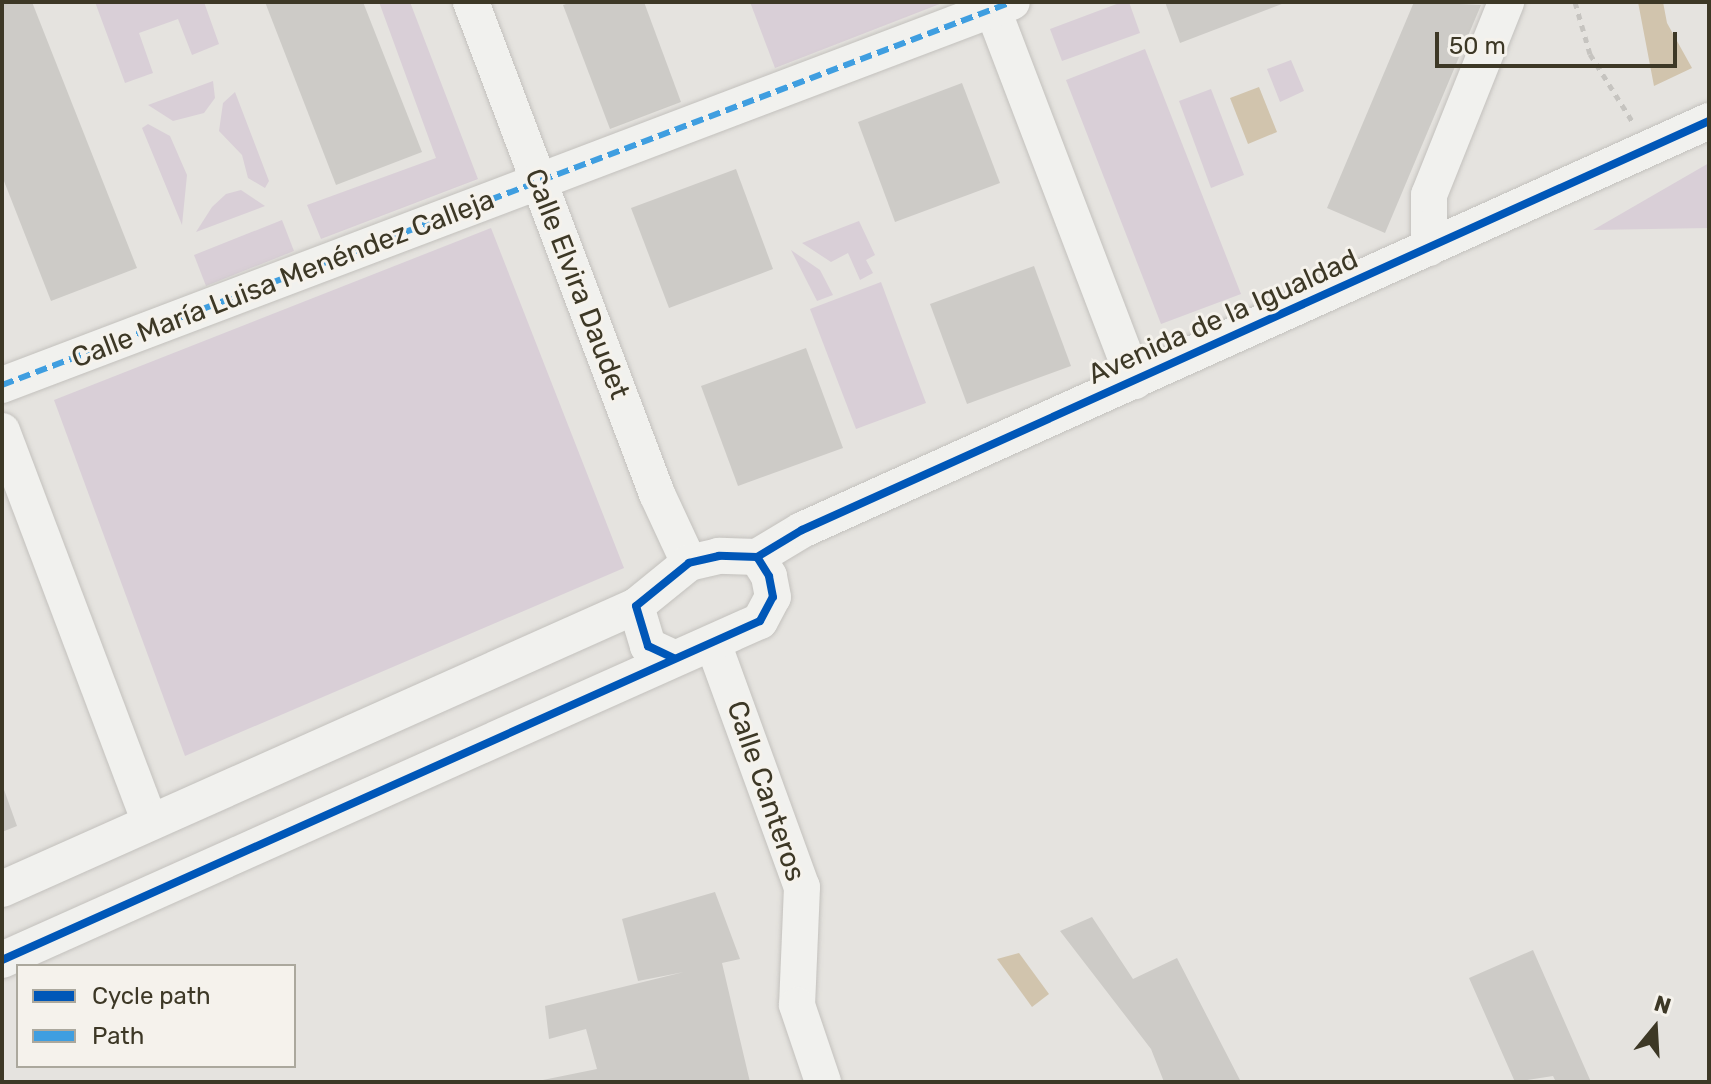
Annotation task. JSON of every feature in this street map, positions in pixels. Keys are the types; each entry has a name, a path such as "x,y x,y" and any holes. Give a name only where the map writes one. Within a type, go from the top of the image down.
{"street":[{"name":"Calle Elvira Daudet","path":"471,2 657,494 689,563"},
{"path":"1429,248 1427,206 1433,182 1506,2"},
{"name":"Calle María Luisa Menéndez Calleja","path":"2,385 539,183 998,4"},
{"path":"998,4 1135,381"},
{"name":"Avenida de la Igualdad","path":"757,557 802,530 1709,121"},
{"path":"2,431 149,821"},
{"path":"2,889 636,606 689,563 719,556 757,557 769,576 773,597 760,621 2,960"},
{"path":"636,606 648,646 674,658"},
{"name":"Calle Canteros","path":"713,643 802,887 797,1005 823,1082"}],"path":[{"path":"1575,2 1590,54 1633,121"}],"shaded area":[{"path":"95,2 204,2 219,44 192,55 178,19 139,33 153,73 125,83"},
{"path":"379,2 410,2 478,179 321,239 307,205 436,158"},
{"path":"750,2 945,2 775,68"},
{"path":"1129,2 1140,33 1062,61 1050,29"},
{"path":"1638,2 1663,2 1667,23 1692,68 1654,86"},
{"path":"1145,49 1241,294 1161,324 1066,80"},
{"path":"1291,60 1304,91 1280,102 1267,69"},
{"path":"213,81 215,98 204,113 173,121 148,105"},
{"path":"1259,87 1277,132 1248,144 1230,98"},
{"path":"1211,89 1244,175 1211,188 1179,101"},
{"path":"235,92 269,181 265,188 248,178 242,155 219,131 223,103"},
{"path":"148,124 170,136 187,175 182,225 142,128"},
{"path":"1709,163 1709,228 1593,230"},
{"path":"241,190 265,206 196,232 212,207 226,194"},
{"path":"282,220 294,251 206,286 194,255"},
{"path":"859,221 875,255 866,260 873,273 860,280 848,253 831,262 802,243"},
{"path":"491,228 624,568 185,756 54,400"},
{"path":"791,250 820,270 833,295 817,301"},
{"path":"881,282 926,403 856,429 810,309"},
{"path":"1019,953 1049,994 1032,1007 997,959"}],"building":[{"path":"32,2 137,268 51,301 2,176 2,4"},
{"path":"265,2 363,2 422,152 336,185"},
{"path":"572,2 644,2 681,102 610,129 563,5"},
{"path":"1165,2 1287,2 1180,43"},
{"path":"1414,2 1481,5 1385,233 1327,208"},
{"path":"962,83 1000,183 895,222 858,122"},
{"path":"736,169 773,269 669,308 631,208"},
{"path":"1034,266 1071,366 967,404 930,304"},
{"path":"806,348 843,448 738,486 701,386"},
{"path":"2,784 17,826 2,832"},
{"path":"715,892 740,959 722,963 750,1082 533,1082 597,1069 586,1029 549,1039 545,1006 684,972 638,981 622,919"},
{"path":"1092,917 1133,979 1177,958 1241,1082 1164,1082 1151,1049 1060,931"},
{"path":"1533,950 1591,1082 1556,1082 1553,1076 1515,1082 1469,978"}],"marked path":[{"path":"2,385 1012,2"}],"cycle path":[{"path":"757,557 802,530 1709,121"},
{"path":"2,960 760,621 773,597 769,576 757,557 719,556 689,563 636,606 648,646 674,658"}]}
